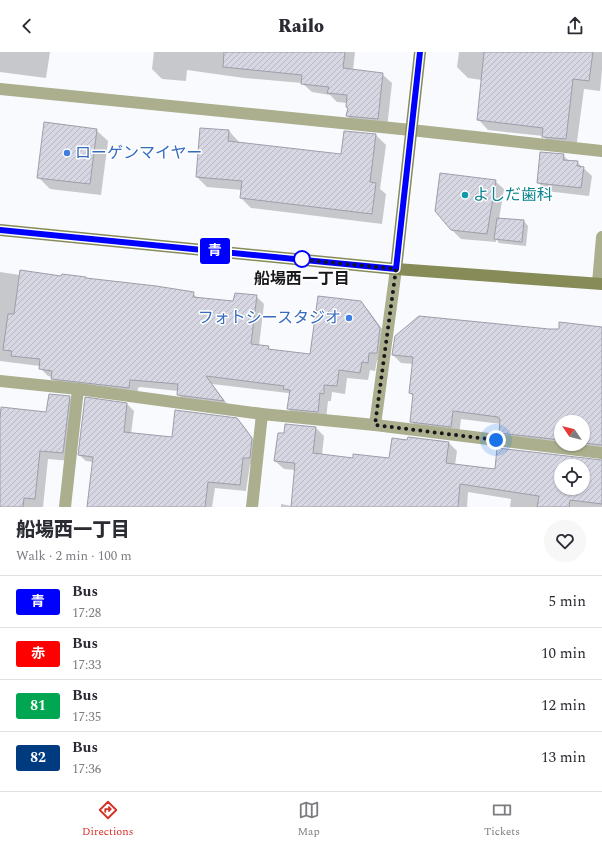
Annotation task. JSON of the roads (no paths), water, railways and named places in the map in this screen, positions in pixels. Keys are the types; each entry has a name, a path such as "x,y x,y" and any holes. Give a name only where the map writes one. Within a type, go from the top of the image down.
{"street":[{"path":"375,425 396,269 420,52"},
{"path":"0,89 412,130 602,151"},
{"path":"0,230 396,269 600,284 602,237"},
{"path":"0,381 78,389 262,414 375,425 602,453"},
{"path":"65,507 78,389"},
{"path":"252,507 262,414"}],"place":[{"name":"ローゲンマイヤー","path":"67,153"},
{"name":"よしだ歯科","path":"465,195"},
{"name":"船場西一丁目","path":"302,259"},
{"name":"フォトシースタジオ","path":"349,318"}]}
